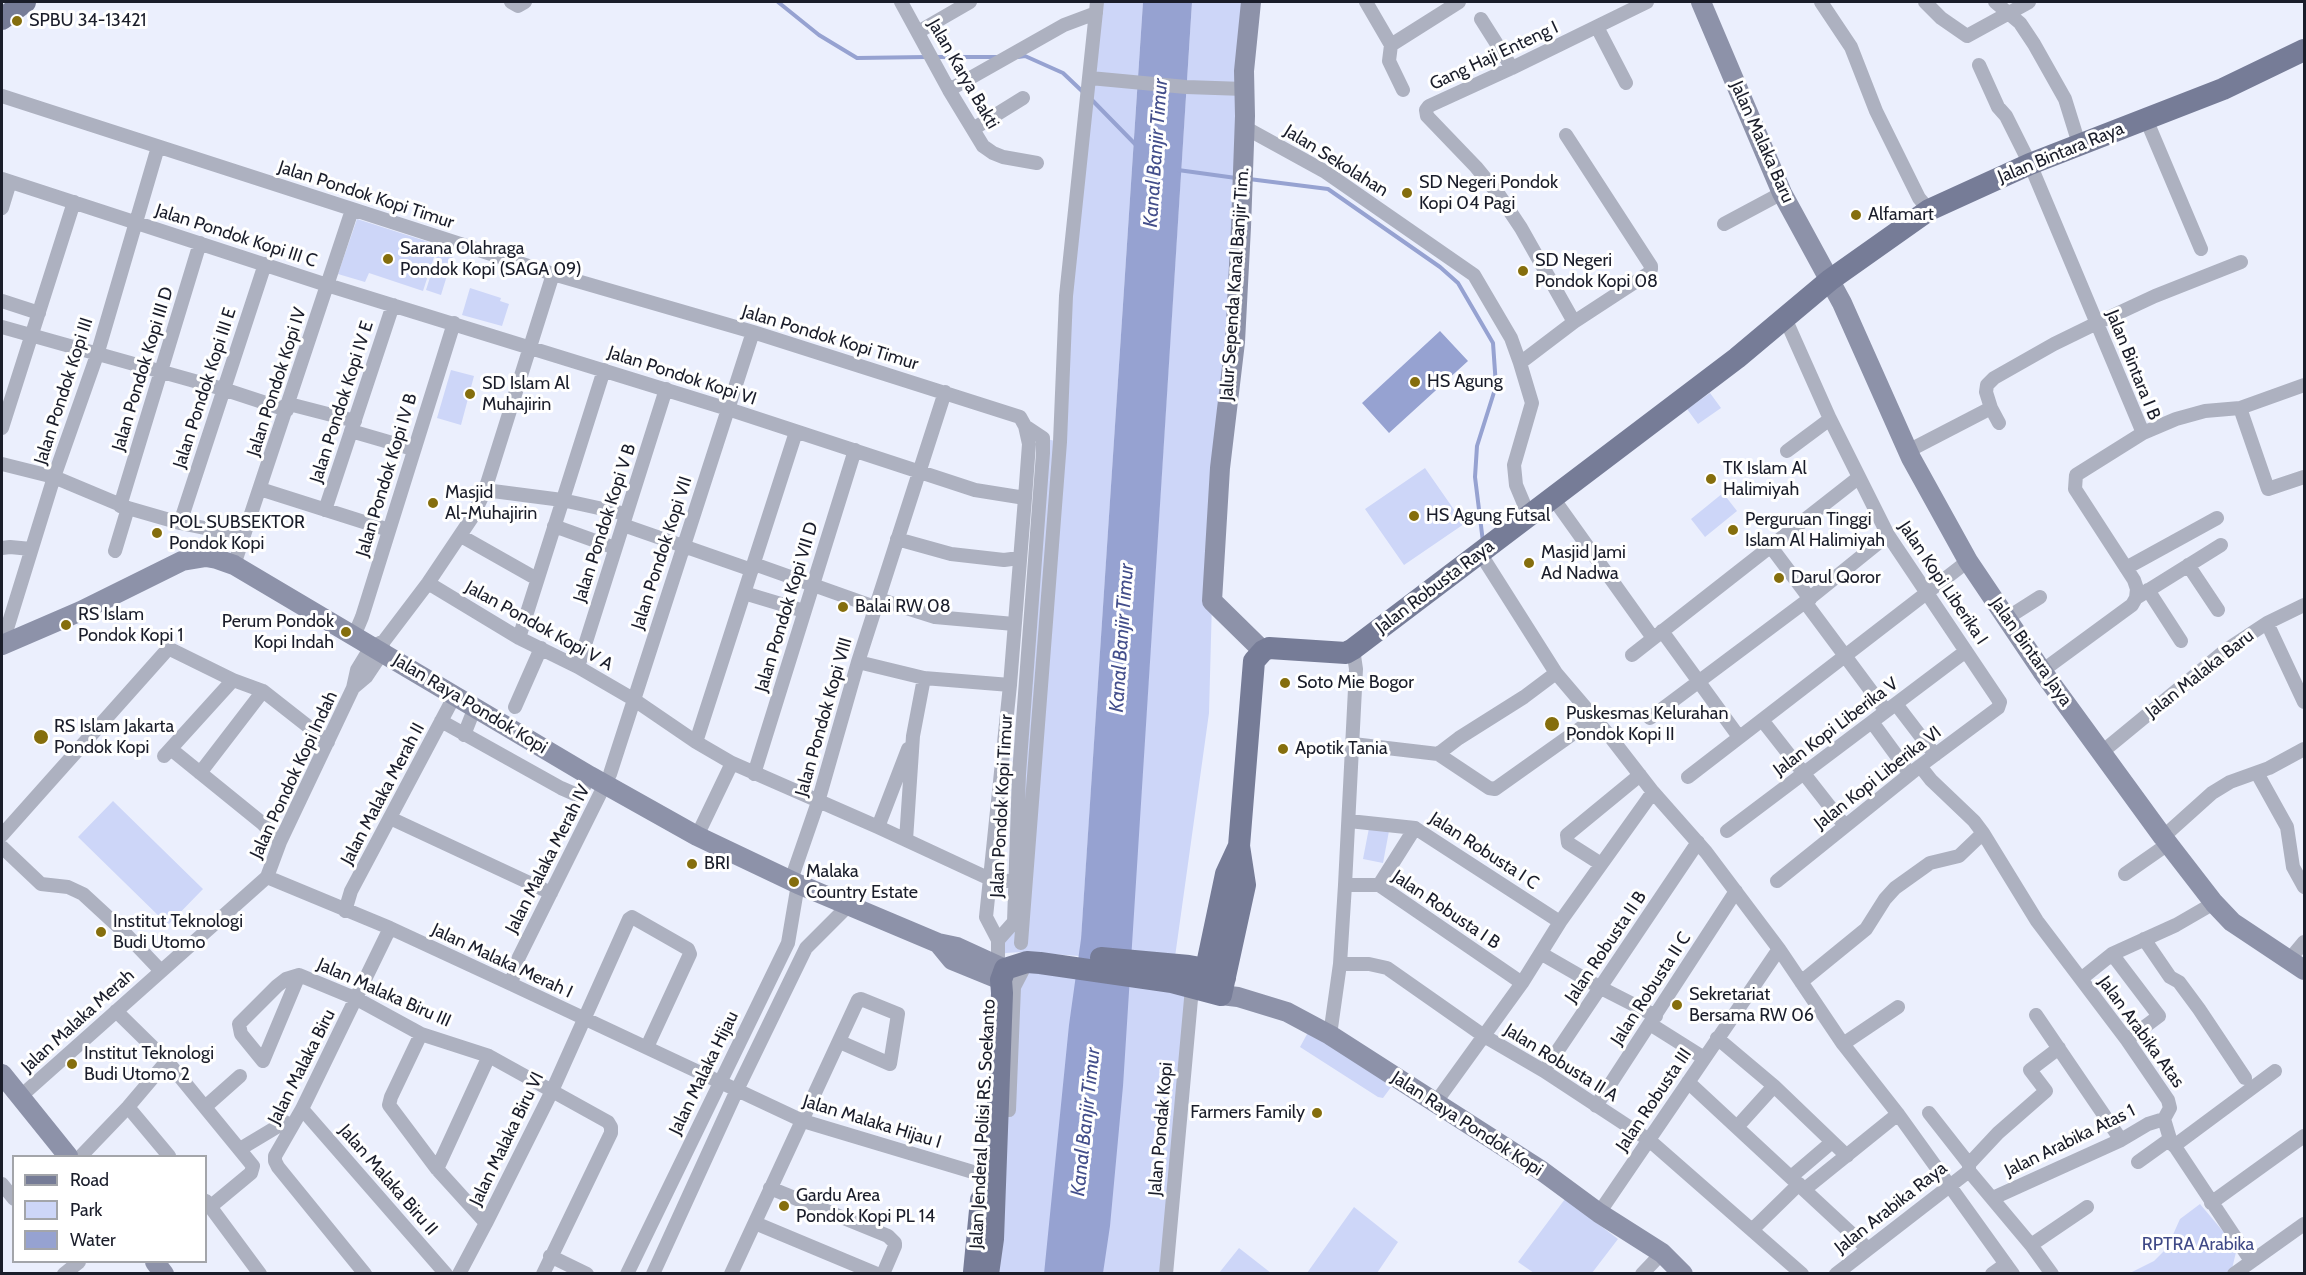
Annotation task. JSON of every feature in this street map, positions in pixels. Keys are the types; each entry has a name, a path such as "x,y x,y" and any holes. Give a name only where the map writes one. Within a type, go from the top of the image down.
{"main road":[{"path":"2,19 25,2"},
{"name":"Jalan Bintara Raya","path":"1830,280 1929,210 2030,164 2223,89 2304,50"},
{"name":"Jalan Robusta Raya","path":"1353,649 1737,358 1830,280"},
{"path":"1223,985 1226,874 1239,846 1254,661 1269,648 1346,653 1353,649"},
{"name":"Jalan Raya Pondok Kopi","path":"997,964 1006,953 1032,955 1223,985"},
{"name":"Jalan Jenderal Polisi RS. Soekanto","path":"974,1274 983,1175 990,992 997,964"},
{"name":"Jalan Jenderal Polisi RS. Soekanto","path":"988,1274 993,1239 997,964"}],"street":[{"path":"511,2 518,6 525,2"},
{"name":"Jalan Karya Bakti","path":"901,2 949,90 983,146 993,153 1022,162 1037,163"},
{"path":"918,32 970,2"},
{"name":"Jalur Sependa Kanal Banjir Tim.","path":"1251,2 1238,89 1244,127 1235,342 1220,468 1212,602 1263,651"},
{"path":"1366,2 1391,45 1389,61 1403,90"},
{"path":"1391,45 1455,2"},
{"name":"Gang Haji Enteng I","path":"1574,321 1521,228 1499,195 1476,167 1426,116 1426,110 1429,106 1647,2"},
{"name":"Jalan Malaka Baru","path":"1701,2 1782,193 1830,280"},
{"path":"1821,2 1851,47 1876,111 1919,198 1929,210"},
{"path":"1925,2 1941,18 1967,36 2021,4 2029,2"},
{"path":"1995,2 2020,22 2065,99 2079,144"},
{"path":"949,90 1097,7 1096,79 1087,110 1066,296 1032,955 1014,987 1007,1152 996,1274"},
{"path":"1481,19 1512,68"},
{"path":"1597,27 1626,83"},
{"name":"Jalan Bintara I B","path":"1979,65 1998,107 2006,116 2030,164 2143,433 2076,475 2075,489 2134,580 2137,589 2181,641"},
{"path":"1096,79 1238,89"},
{"name":"Jalan Pondok Kopi Timur","path":"2,96 553,274 753,332 945,392 1016,415 1023,420 1029,444 1025,498 1010,685 986,917 997,964"},
{"path":"973,129 1023,98"},
{"path":"2146,119 2201,249"},
{"name":"Jalan Sekolahan","path":"1244,127 1324,171 1474,275 1505,328 1520,363 1532,403 1514,465 1516,485 1529,516"},
{"path":"1520,363 1574,321 1649,273 1652,266 1566,135"},
{"name":"Jalan Pondok Kopi III","path":"2,645 54,477 97,355 134,222 158,147"},
{"path":"2,208 6,181"},
{"name":"Jalan Pondok Kopi III C","path":"6,181 327,285"},
{"path":"1724,224 1782,193"},
{"path":"2,428 74,202"},
{"name":"Jalan Pondok Kopi IV","path":"234,565 352,210"},
{"name":"Jalan Pondok Kopi III D","path":"115,551 124,507 200,243"},
{"path":"1999,423 1990,408 1986,392 1987,385 1994,378 2097,323 2155,296 2241,262"},
{"name":"Jalan Pondok Kopi III E","path":"180,524 265,264"},
{"name":"Jalan Pondok Kopi Indah","path":"267,877 280,842 353,688 357,670 379,647 428,583 461,536 485,490 553,274"},
{"name":"Jalan Bintara Jaya","path":"1830,280 1908,451 1968,561 2042,671 2165,840 2214,903 2232,922 2297,965"},
{"name":"Jalan Pondok Kopi VI","path":"327,285 666,389 975,490 1025,498"},
{"path":"2,301 39,313"},
{"name":"Jalan Pondok Kopi IV E","path":"325,510 393,305"},
{"name":"Jalan Kopi Liberika I","path":"1785,318 1858,478 1888,535 2000,702"},
{"name":"Jalan Pondok Kopi IV B","path":"354,636 362,617 454,323"},
{"path":"2,327 353,426 413,449"},
{"name":"Jalan Pondok Kopi VII","path":"598,780 633,699 753,332"},
{"path":"519,638 604,370"},
{"path":"2143,433 2189,414 2240,408 2304,385"},
{"name":"Jalan Pondok Kopi V B","path":"578,667 666,389"},
{"name":"Jalan Pondok Kopi VIII","path":"795,882 858,662 945,392"},
{"path":"1908,451 1990,408"},
{"path":"2240,408 2268,489 2304,477"},
{"path":"1787,451 1830,419"},
{"name":"Jalan Pondok Kopi Timur","path":"997,964 1014,922 1019,774 1043,453 1043,438 1025,426"},
{"path":"696,742 796,432"},
{"name":"Jalan Pondok Kopi VII D","path":"754,774 855,450"},
{"path":"2,464 54,477 124,507 180,524 244,536"},
{"path":"1632,655 1858,478"},
{"path":"260,489 389,530"},
{"path":"485,490 562,500 625,520 684,546 877,603 935,617 1014,624"},
{"path":"1553,498 1658,635 1699,681 1739,737"},
{"path":"2126,568 2217,518"},
{"path":"554,526 615,548"},
{"path":"1650,718 1807,600 1888,535"},
{"path":"461,536 537,579"},
{"path":"897,539 951,554 1004,560 1019,558"},
{"path":"2042,671 2132,605 2142,594 2221,544"},
{"path":"1771,547 1845,655 1935,755"},
{"path":"2,548 31,549"},
{"path":"1485,549 1556,673 1653,792 1698,842 1736,891 1779,949 1843,1044 1898,1114 2009,1269 1992,1274"},
{"name":"Jalan Raya Pondok Kopi","path":"2,645 81,611 182,561 206,557 234,565 354,636 379,647 598,780 697,836 795,882 938,944 952,960 997,964"},
{"path":"1688,777 1968,561"},
{"path":"2188,565 2218,610"},
{"name":"Jalan Pondok Kopi V A","path":"428,583 519,638 578,667 633,699 696,742 732,763 990,879 1017,882"},
{"path":"744,593 804,611"},
{"path":"2007,618 2040,597"},
{"name":"Jalan Malaka Baru","path":"2102,752 2226,650 2267,623 2304,604"},
{"path":"2267,623 2304,702"},
{"path":"515,707 541,648"},
{"path":"1330,1035 1340,964 1345,885 1356,669 1353,649"},
{"path":"2,836 167,650 172,650 263,692 328,742"},
{"name":"Jalan Kopi Liberika V","path":"1727,831 1966,651"},
{"path":"858,662 924,678 1010,685"},
{"path":"1438,754 1556,673"},
{"path":"906,840 904,777 924,678"},
{"path":"234,680 168,753 200,773 262,823 280,842"},
{"path":"200,773 263,692"},
{"name":"Jalan Malaka Merah II","path":"345,910 351,891 455,695"},
{"name":"Jalan Kopi Liberika VI","path":"1777,881 1915,770 1998,708 2000,702"},
{"path":"464,735 476,707"},
{"path":"1353,744 1438,754 1490,788 1498,788 1595,718"},
{"path":"1762,720 1845,826"},
{"path":"441,721 577,795 598,780"},
{"name":"Jalan Arabika Atas","path":"1872,722 1915,770 1931,780 1974,821 1983,833 2027,907 2127,1040 2170,1104 2164,1119 2172,1143 2251,1261"},
{"path":"2125,874 2165,840 2212,793 2230,782 2269,768 2304,749"},
{"path":"697,836 732,763"},
{"path":"2257,773 2287,827 2293,867 2304,887"},
{"path":"1601,864 1568,843 1567,835 1640,775"},
{"path":"878,827 904,777"},
{"name":"Jalan Malaka Merah IV","path":"511,984 519,957 551,893 598,780"},
{"path":"1436,1102 1522,983 1560,922 1653,792"},
{"path":"390,818 551,893"},
{"name":"Jalan Robusta I C","path":"1348,821 1415,828 1560,922"},
{"path":"1379,885 1415,828"},
{"path":"1802,982 1866,929 1885,899 1895,888 1930,863 1959,856 1983,833"},
{"name":"Jalan Robusta II B","path":"1544,1071 1698,842"},
{"path":"2,847 41,884 68,887 83,894 161,971"},
{"name":"Jalan Malaka Merah I","path":"267,877 390,928 720,1082"},
{"name":"Jalan Malaka Merah","path":"21,1096 267,877"},
{"name":"Jalan Malaka Hijau","path":"627,1274 788,941 795,882"},
{"name":"Jalan Robusta I B","path":"1345,885 1379,885 1522,983"},
{"name":"Jalan Robusta II C","path":"1596,1106 1736,891"},
{"path":"2081,979 2112,954 2176,925 2214,903"},
{"name":"Jalan Malaka Hijau","path":"653,1274 736,1089 806,950 849,905"},
{"name":"Jalan Malaka Biru VI","path":"459,1274 552,1091 629,919 634,917 688,949 690,954 647,1047"},
{"name":"Jalan Malaka Biru","path":"365,1274 278,1167 275,1156 302,1109 390,928"},
{"path":"2144,939 2170,977 2179,982 2246,1078"},
{"path":"788,941 806,950"},
{"path":"2297,965 2304,942"},
{"name":"Jalan Robusta III","path":"1599,1213 1779,949"},
{"path":"1542,954 1653,1020 1704,1059"},
{"path":"2112,954 2159,1016 2127,1040"},
{"name":"Jalan Robusta II A","path":"1340,964 1369,964 1387,968 1484,1036 1544,1071 1648,1140 1802,1274"},
{"name":"Jalan Malaka Biru III","path":"299,975 263,1061 241,1034 239,1024 277,986 286,979 299,975 357,999 421,1034 489,1056 603,1119 611,1127 611,1133 550,1256"},
{"name":"Jalan Pondak Kopi","path":"1166,1274 1180,978"},
{"name":"Jalan Raya Pondok Kopi","path":"1223,985 1287,1012 1330,1035 1542,1171 1599,1213 1662,1253 1683,1274"},
{"path":"731,1273 860,999 898,1014 890,1064 840,1042"},
{"path":"1843,1044 1898,1007"},
{"path":"116,1011 167,1061 253,1166 251,1173 208,1204 260,1274"},
{"path":"2036,1015 2121,1140"},
{"path":"421,1034 389,1105 437,1169 486,1223"},
{"path":"1717,1038 1774,1086 1847,1156"},
{"name":"Jalan Arabika Raya","path":"1836,1274 1950,1185 1969,1168 1998,1133 2046,1091 2030,1070 2059,1048"},
{"path":"437,1169 489,1056"},
{"path":"82,1155 128,1107 167,1061"},
{"path":"2138,1162 2172,1143 2275,1071"},
{"path":"2,1074 67,1155"},
{"path":"205,1107 240,1076"},
{"name":"Jalan Malaka Hijau I","path":"720,1082 803,1121 983,1175"},
{"path":"1688,1082 1868,1249"},
{"path":"1737,1127 1774,1086"},
{"path":"128,1107 168,1155"},
{"name":"Jalan Malaka Biru II","path":"302,1109 446,1274"},
{"path":"1929,1113 2052,1274"},
{"path":"1799,1183 1847,1156 1898,1114"},
{"name":"Jalan Arabika Atas 1","path":"1993,1198 2121,1140 2148,1124 2164,1119"},
{"path":"240,1149 285,1122"},
{"path":"2211,1203 2304,1136"},
{"path":"1752,1230 1799,1183 1832,1142"},
{"path":"2,1184 12,1196"},
{"path":"770,1188 888,1236 895,1246 883,1274"},
{"path":"666,1192 687,1200"},
{"path":"2031,1245 2087,1207"},
{"path":"755,1223 877,1274"},
{"path":"2234,1274 2304,1224"},
{"path":"1641,1274 1662,1253"},
{"path":"543,1274 550,1256 587,1274"}],"green space":[{"path":"1097,2 1143,2 1080,956 1021,952 1006,953 998,957 1014,922 1043,438 1059,442"},
{"path":"1192,2 1251,2 1212,601 1209,713 1174,964 1130,963"},
{"name":"Sarana Olahraga Pondok Kopi (SAGA 09)","path":"357,219 438,245 423,291 369,273 365,282 338,274"},
{"name":"Sarana Olahraga Pondok Kopi (SAGA 09)","path":"438,252 453,256 441,295 426,290"},
{"path":"470,288 501,298 500,301 509,304 502,326 462,315"},
{"path":"451,370 474,376 461,425 437,418"},
{"path":"1710,393 1721,408 1698,424 1687,409"},
{"name":"HS Agung Futsal","path":"1425,468 1464,524 1404,565 1365,509"},
{"path":"1723,493 1737,511 1705,537 1691,519"},
{"path":"113,801 203,889 168,925 78,837"},
{"path":"1369,828 1389,831 1383,863 1363,859"},
{"path":"1005,969 1192,988 1166,1273 988,1274"},
{"path":"1312,1025 1397,1079 1383,1098 1300,1047"},
{"path":"1565,1199 1618,1239 1592,1273 1534,1273 1518,1262"},
{"name":"RPTRA Arabika","path":"2200,1204 2237,1248 2231,1273 2128,1274 2154,1261 2167,1248 2180,1219"},
{"path":"1354,1207 1398,1242 1377,1273 1307,1273"},
{"path":"1239,1248 1271,1273 1219,1273"}],"water":[{"name":"Kanal Banjir Timur","path":"1143,2 1192,2 1123,1086 1110,1226 1103,1273 1044,1274 1069,1025 1081,939"},
{"name":"HS Agung","path":"1440,331 1468,361 1389,433 1362,403"}],"waterway":[{"path":"778,2 819,35 857,58 926,57"},
{"path":"1018,57 1025,56 1063,73 1083,92"},
{"path":"934,57 998,57"},
{"name":"Kanal Banjir Timur","path":"1091,99 1136,145"},
{"path":"1178,170 1236,178"},
{"path":"1249,179 1328,189 1440,267 1458,283 1493,343 1496,386 1477,446 1475,477 1483,542"}],"place":[{"name":"SPBU 34-13421","path":"17,21"},
{"name":"SD Negeri Pondok Kopi 04 Pagi","path":"1407,193"},
{"name":"Alfamart","path":"1856,215"},
{"name":"Sarana Olahraga Pondok Kopi (SAGA 09)","path":"388,259"},
{"name":"SD Negeri Pondok Kopi 08","path":"1523,271"},
{"name":"HS Agung","path":"1415,382"},
{"name":"SD Islam Al Muhajirin","path":"470,394"},
{"name":"TK Islam Al Halimiyah","path":"1711,479"},
{"name":"Masjid Al-Muhajirin","path":"433,503"},
{"name":"HS Agung Futsal","path":"1414,516"},
{"name":"Perguruan Tinggi Islam Al Halimiyah","path":"1733,530"},
{"name":"POL SUBSEKTOR Pondok Kopi","path":"157,533"},
{"name":"Masjid Jami Ad Nadwa","path":"1529,563"},
{"name":"Darul Qoror","path":"1779,578"},
{"name":"Balai RW 08","path":"843,607"},
{"name":"RS Islam Pondok Kopi 1","path":"66,625"},
{"name":"Perum Pondok Kopi Indah","path":"346,632"},
{"name":"Soto Mie Bogor","path":"1285,683"},
{"name":"Puskesmas Kelurahan Pondok Kopi II","path":"1552,724"},
{"name":"RS Islam Jakarta Pondok Kopi","path":"41,737"},
{"name":"Apotik Tania","path":"1283,749"},
{"name":"BRI","path":"692,864"},
{"name":"Malaka Country Estate","path":"794,882"},
{"name":"Institut Teknologi Budi Utomo","path":"101,932"},
{"name":"Sekretariat Bersama RW 06","path":"1677,1005"},
{"name":"Institut Teknologi Budi Utomo 2","path":"72,1064"},
{"name":"Farmers Family","path":"1317,1113"},
{"name":"Gardu Area Pondok Kopi PL 14","path":"784,1206"}]}
